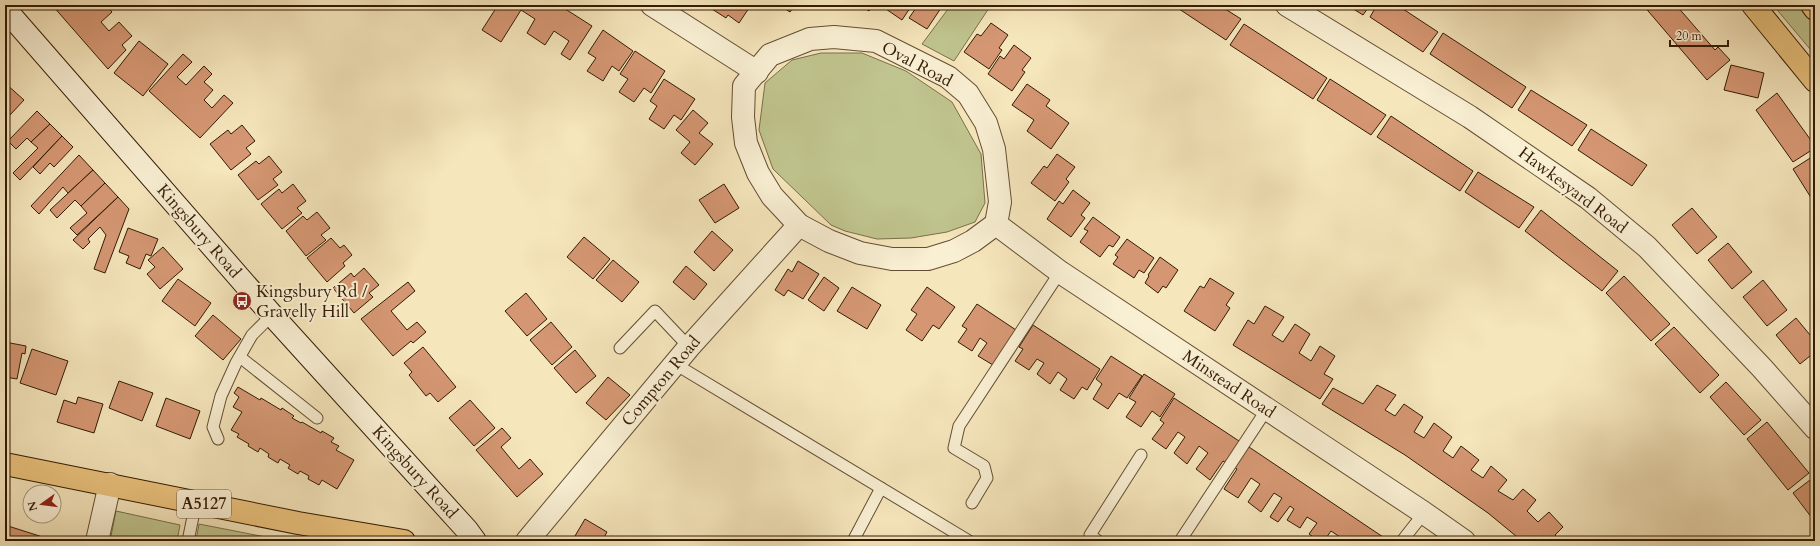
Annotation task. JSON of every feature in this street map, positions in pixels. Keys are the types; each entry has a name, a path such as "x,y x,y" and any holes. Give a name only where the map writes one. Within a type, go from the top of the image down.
{"main road":[{"path":"1753,5 1815,81"},
{"path":"1812,5 1815,9"},
{"name":"A5127","path":"5,464 298,523 400,540"}],"street":[{"path":"652,5 757,72"},
{"name":"Hawkesyard Road","path":"1287,5 1470,116 1588,198 1647,247 1762,368 1815,428"},
{"name":"Kingsbury Road","path":"5,9 272,315 467,530 475,541"},
{"name":"Oval Road","path":"834,37 876,42 948,77 968,94 986,123 994,149 1000,202 996,224 973,241 954,251 928,258 892,259 860,253 829,241 799,225 772,196 758,173 746,143 743,117 744,86 757,72 770,55 810,39 834,37"},
{"name":"Minstead Road","path":"996,224 1060,272 1464,541"},
{"name":"Compton Road","path":"527,541 689,347 799,225"},
{"path":"97,541 110,484"}],"lane":[{"path":"972,503 987,478 984,466 954,448 959,426 1060,272"},
{"path":"620,348 655,310 689,347"},
{"path":"218,439 213,427 221,396 252,335 272,315"},
{"path":"240,358 317,418"},
{"path":"675,364 969,541"},
{"path":"1180,541 1267,409"},
{"path":"1098,541 1090,535 1141,454"},
{"path":"853,541 881,488"},
{"path":"188,541 196,502"},
{"path":"1402,541 1424,513"}],"green space":[{"path":"951,5 991,5 954,61 922,44"},
{"path":"1773,5 1803,5 1815,21 1815,55"},
{"path":"821,53 862,53 906,71 952,102 981,154 985,203 975,222 947,232 911,238 877,239 845,231 831,225 773,169 759,130 765,83 792,60"},
{"path":"116,511 180,525 177,541 110,541"},
{"path":"199,524 286,541 196,541"}],"building":[{"path":"52,5 86,5 88,7 89,5 106,5 112,12 101,22 109,31 119,22 132,36 122,45 126,50 108,69"},
{"path":"474,5 485,5 482,10"},
{"path":"498,5 559,5 592,26 570,60 561,54 569,41 554,31 545,45 527,33 535,19 521,10 501,42 482,30"},
{"path":"715,5 751,5 739,23 728,15 726,18 712,9"},
{"path":"779,5 795,5 790,12"},
{"path":"860,5 873,5 869,11"},
{"path":"880,5 912,5 902,20"},
{"path":"918,5 943,5 927,29 909,18"},
{"path":"1173,5 1219,5 1241,19 1226,40"},
{"path":"1347,5 1370,5 1363,15"},
{"path":"1377,5 1397,5 1438,32 1423,52 1370,17"},
{"path":"1643,5 1676,5 1715,50 1718,47 1730,60 1707,80"},
{"path":"991,23 1008,35 999,48 1002,50 989,69 964,52 977,34 981,36"},
{"path":"1244,24 1327,78 1313,99 1230,45"},
{"path":"603,30 633,51 619,71 612,66 603,81 587,71 596,58 588,53"},
{"path":"1443,33 1526,87 1512,108 1430,54"},
{"path":"139,41 168,64 143,96 114,73"},
{"path":"1014,45 1031,58 1022,70 1025,72 1012,91 988,74 1000,56 1004,59"},
{"path":"635,51 665,71 651,93 644,88 634,102 619,92 628,79 620,74"},
{"path":"183,54 192,62 177,77 186,85 204,66 212,74 204,82 213,90 204,100 212,108 224,95 233,103 200,138 149,91"},
{"path":"1731,65 1764,73 1758,98 1724,90"},
{"path":"664,79 695,99 681,120 674,115 664,129 649,119 657,106 650,101"},
{"path":"1330,79 1386,115 1371,135 1317,100"},
{"path":"5,83 24,100 10,115 5,111"},
{"path":"1027,84 1050,100 1046,106 1069,123 1051,149 1027,131 1034,120 1012,105"},
{"path":"1531,90 1587,125 1572,146 1518,110"},
{"path":"1777,93 1815,146 1815,148 1793,162 1756,110"},
{"path":"693,110 708,123 699,133 713,144 695,165 681,153 690,142 676,130"},
{"path":"37,111 50,124 31,142 27,138 16,149 8,141"},
{"path":"1391,116 1473,171 1460,191 1377,137"},
{"path":"50,124 62,136 20,180 13,173 38,148 31,142"},
{"path":"242,125 255,141 246,148 251,154 231,170 210,144 228,130 231,134"},
{"path":"1591,129 1647,165 1632,186 1578,150"},
{"path":"62,136 73,147 54,167 50,163 40,174 33,167"},
{"path":"1057,154 1075,167 1066,179 1069,182 1055,201 1031,183 1044,166 1047,168"},
{"path":"79,155 93,170 68,193 63,187 39,214 31,206"},
{"path":"1815,155 1815,204 1793,169"},
{"path":"269,156 282,172 273,179 278,185 258,200 238,175 256,161 259,164"},
{"path":"93,170 105,183 81,206 75,200 57,218 50,210"},
{"path":"1478,172 1534,207 1519,228 1465,192"},
{"path":"105,183 118,197 77,235 70,228 87,213 81,206"},
{"path":"293,184 306,201 297,208 302,213 282,229 261,204 279,189 282,193"},
{"path":"724,184 739,208 715,223 699,200"},
{"path":"1073,190 1090,203 1081,215 1085,218 1071,237 1047,219 1059,201 1063,204"},
{"path":"118,197 129,209 105,273 94,269 106,235 100,227 88,239 90,242 83,249 73,240"},
{"path":"1692,208 1717,237 1697,254 1672,225"},
{"path":"1541,210 1618,271 1602,291 1525,231"},
{"path":"317,212 330,228 321,235 326,240 306,256 286,231 303,216 307,220"},
{"path":"1093,217 1120,237 1113,247 1109,245 1100,257 1080,242 1088,231 1084,229"},
{"path":"128,228 158,239 151,256 146,254 140,269 126,263 129,256 119,252"},
{"path":"712,231 733,250 714,271 694,252"},
{"path":"584,237 610,259 593,279 567,257"},
{"path":"331,238 340,248 344,245 352,255 343,263 345,266 327,282 307,258"},
{"path":"1127,239 1154,258 1144,273 1139,270 1134,278 1113,264 1118,257 1115,255"},
{"path":"1728,243 1752,272 1732,289 1708,260"},
{"path":"163,247 183,269 160,289 147,274 155,267 148,260"},
{"path":"1160,257 1178,270 1166,288 1163,286 1158,293 1145,283 1149,276 1148,275"},
{"path":"613,260 639,282 622,302 596,280"},
{"path":"798,261 819,274 803,299 788,290 784,296 775,290 788,269 792,272"},
{"path":"686,266 707,284 694,300 673,282"},
{"path":"364,268 379,285 369,293 373,297 354,313 333,288 351,273 354,277"},
{"path":"1624,276 1670,324 1651,341 1606,293"},
{"path":"824,277 839,288 824,311 808,300"},
{"path":"1210,278 1234,293 1226,305 1230,308 1215,331 1184,311 1200,286 1204,288"},
{"path":"178,279 211,303 195,326 162,301"},
{"path":"1763,280 1787,310 1767,326 1743,297"},
{"path":"408,282 415,291 391,311 407,330 417,322 426,332 413,343 411,341 393,356 361,319"},
{"path":"852,287 881,305 867,329 837,311"},
{"path":"927,287 955,307 939,329 933,325 922,341 906,330 917,314 911,310"},
{"path":"526,293 547,319 527,336 505,311"},
{"path":"977,304 1019,332 993,365 978,356 987,343 980,338 972,351 958,342 967,329 962,326"},
{"path":"1265,306 1284,317 1272,335 1283,342 1295,324 1310,334 1299,353 1311,361 1320,346 1335,356 1324,374 1333,379 1320,399 1233,345 1248,320 1254,324"},
{"path":"213,315 241,339 223,360 195,336"},
{"path":"1796,318 1815,341 1815,352 1800,364 1776,335"},
{"path":"551,322 572,347 552,365 530,340"},
{"path":"1033,325 1100,369 1087,390 1082,387 1074,399 1060,390 1067,379 1058,372 1050,384 1037,374 1044,363 1037,359 1029,370 1015,361 1023,349 1019,347"},
{"path":"1674,327 1719,375 1700,393 1655,344"},
{"path":"5,342 26,346 25,354 22,353 17,379 5,377"},
{"path":"423,347 456,387 438,402 430,393 426,396 409,375 412,372 404,363"},
{"path":"32,349 68,361 56,395 20,383"},
{"path":"575,350 596,376 576,393 554,368"},
{"path":"1111,356 1142,376 1127,398 1119,393 1108,409 1093,399 1102,384 1096,379"},
{"path":"1144,374 1175,394 1160,417 1152,411 1141,427 1126,417 1136,402 1129,398"},
{"path":"608,377 630,395 606,420 586,403"},
{"path":"119,381 153,393 142,421 109,408"},
{"path":"1726,382 1761,420 1744,435 1710,397"},
{"path":"1377,385 1396,395 1385,410 1395,416 1404,404 1423,417 1414,432 1424,438 1434,423 1452,437 1443,451 1453,458 1461,446 1479,460 1471,470 1483,478 1491,466 1507,480 1498,491 1513,500 1523,489 1536,500 1527,511 1538,522 1549,512 1563,527 1555,535 1561,541 1522,541 1488,513 1405,455 1322,404 1333,388 1363,404"},
{"path":"238,387 260,400 261,398 281,410 282,408 294,416 292,418 301,423 302,422 321,433 322,431 334,438 331,442 339,446 336,450 354,460 337,489 322,480 319,485 308,479 309,476 300,471 298,474 288,468 290,465 280,459 278,463 268,457 269,454 260,448 258,452 248,446 249,444 237,437 239,434 231,430 242,412 233,407 239,397 234,393"},
{"path":"78,397 103,404 94,433 57,422 64,400 76,404"},
{"path":"166,398 200,411 190,439 156,426"},
{"path":"1174,398 1242,443 1228,464 1223,461 1210,480 1196,469 1208,453 1199,446 1187,464 1174,453 1185,437 1178,432 1166,449 1152,439 1164,423 1160,420"},
{"path":"470,400 495,428 474,446 449,418"},
{"path":"1767,422 1809,473 1788,490 1747,439"},
{"path":"502,428 511,438 501,447 519,469 530,459 543,474 517,497 476,450"},
{"path":"1246,445 1389,541 1346,541 1331,531 1324,541 1319,541 1309,534 1317,523 1307,517 1300,528 1287,520 1294,509 1290,506 1278,522 1270,517 1282,498 1274,493 1261,512 1248,502 1260,484 1251,478 1238,498 1224,489 1237,469 1232,466"},
{"path":"1814,477 1815,479 1815,522 1793,493"},
{"path":"585,519 607,532 602,541 572,541"},
{"path":"5,525 52,540 52,541 5,541"},
{"path":"611,536 619,541 608,541"}],"place":[{"name":"Kingsbury Rd / Gravelly Hill","path":"242,301"}]}
